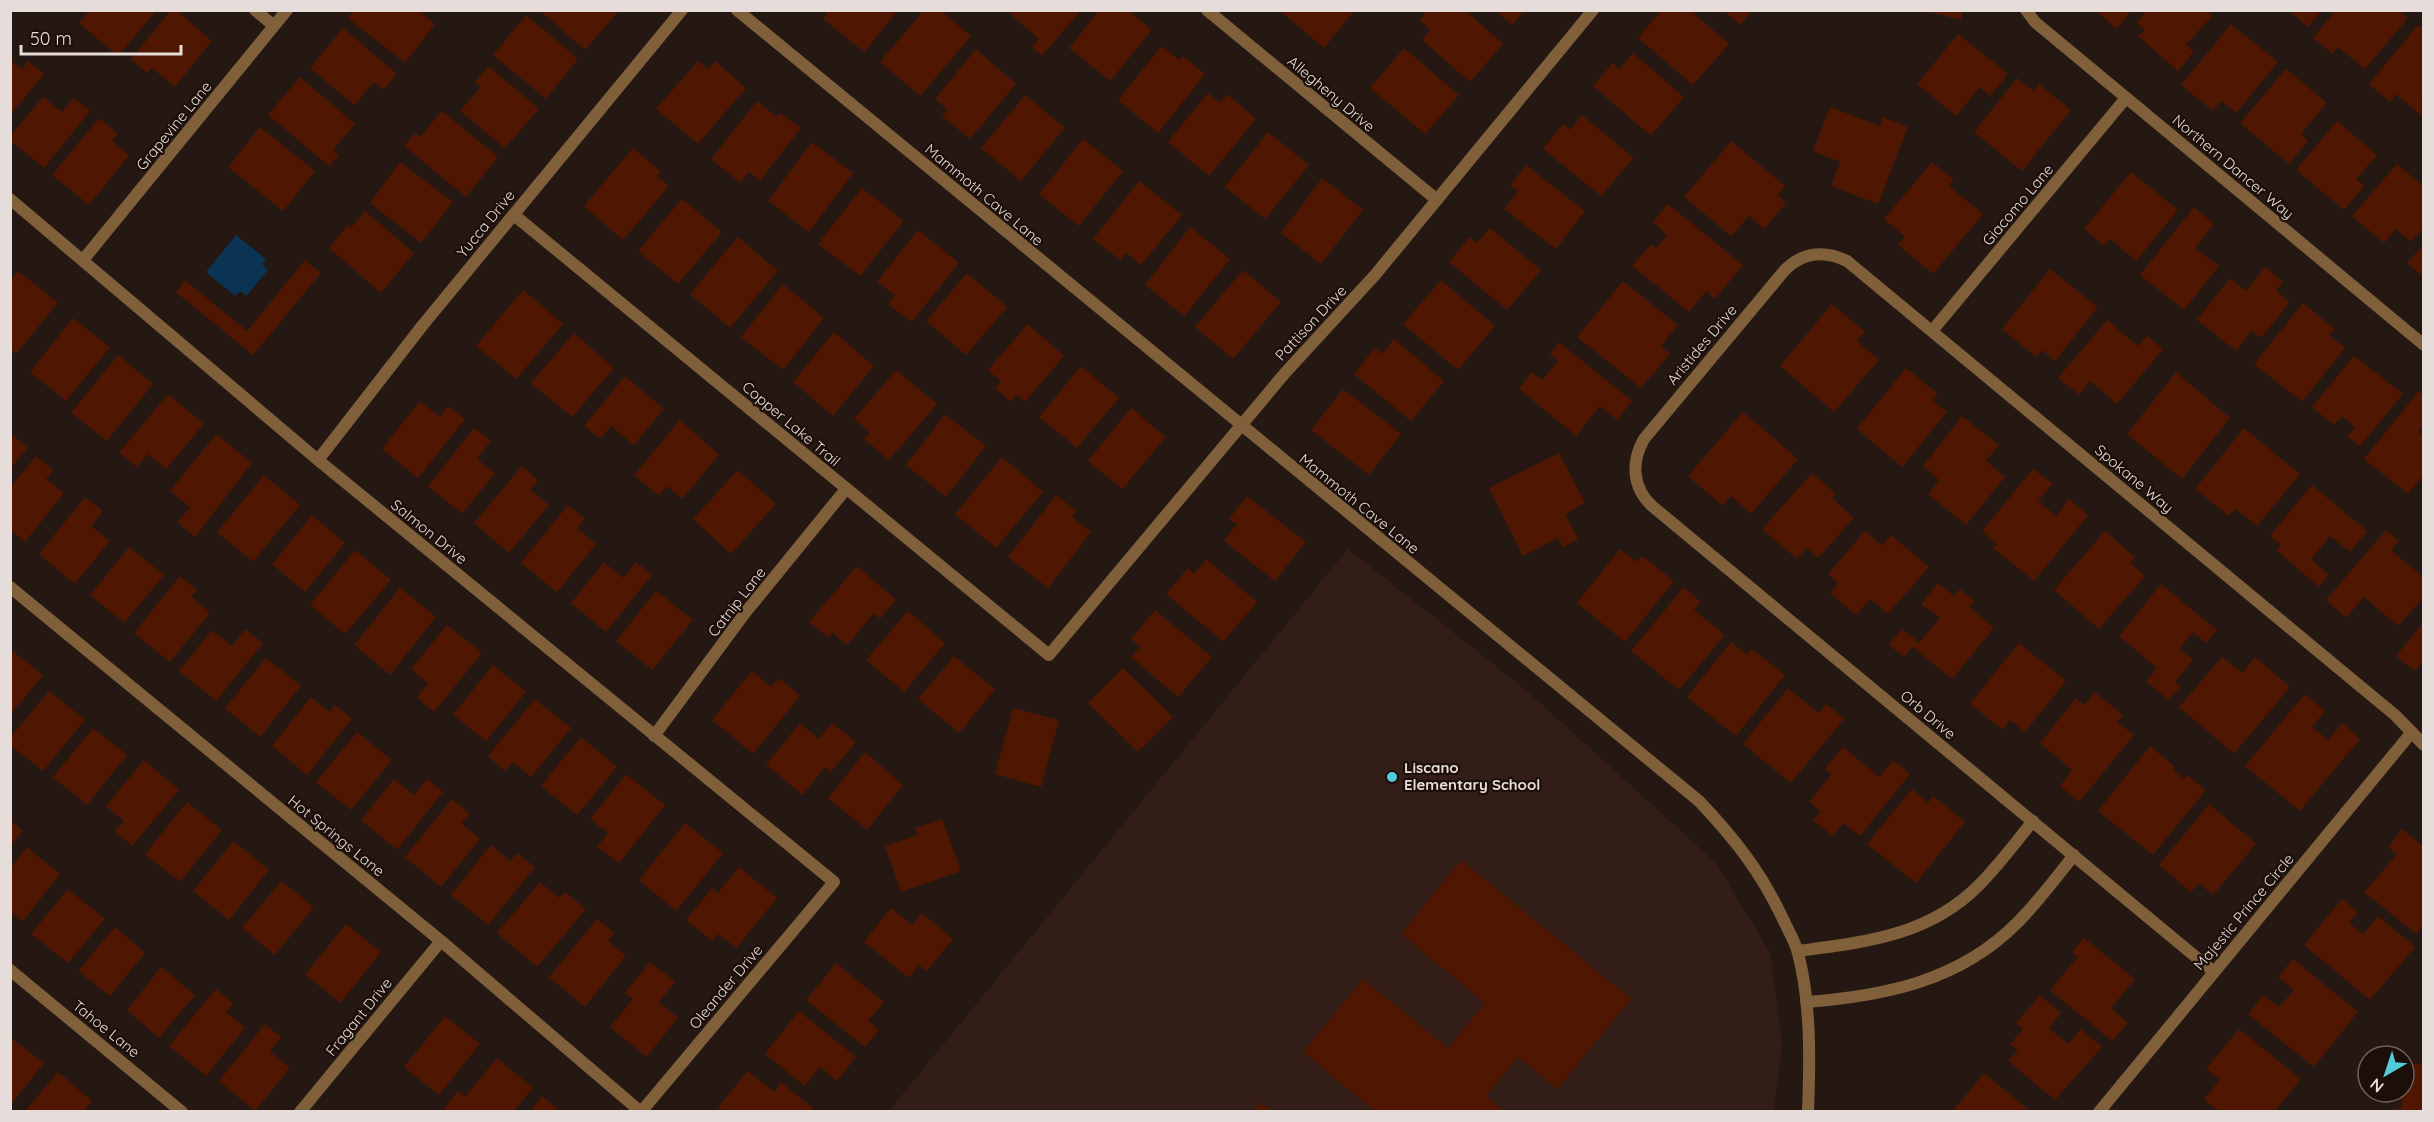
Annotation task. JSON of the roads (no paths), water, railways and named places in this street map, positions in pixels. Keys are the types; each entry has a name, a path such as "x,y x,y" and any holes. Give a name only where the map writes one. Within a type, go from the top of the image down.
{"street":[{"path":"255,10 274,26"},
{"name":"Grapevine Lane","path":"83,260 286,10"},
{"name":"Yucca Drive","path":"318,460 422,326 682,10"},
{"name":"Mammoth Cave Lane","path":"737,10 1699,801 1737,842 1768,888 1798,951 1806,1002 1810,1064 1808,1112"},
{"name":"Allegheny Drive","path":"1207,10 1437,200"},
{"name":"Pattison Drive","path":"1049,655 1285,373 1369,282 1593,10"},
{"name":"Northern Dancer Way","path":"2026,10 2035,22 2424,345"},
{"name":"Giacomo Lane","path":"1932,331 2126,98"},
{"name":"Salmon Drive","path":"10,199 318,460 834,882"},
{"name":"Copper Lake Trail","path":"514,215 1049,655"},
{"name":"Spokane Way","path":"1815,254 1833,255 1847,261 2412,732 2424,745"},
{"name":"Aristides Drive","path":"1635,473 1636,455 1644,439 1784,271 1797,260 1815,254"},
{"name":"Orb Drive","path":"1635,473 1641,492 1652,506 2214,972"},
{"name":"Catnip Lane","path":"654,736 745,613 846,489"},
{"name":"Hot Springs Lane","path":"10,587 441,941 641,1112"},
{"name":"Majestic Prince Circle","path":"2099,1112 2412,732"},
{"path":"1798,951 1886,938 1927,923 1959,903 1978,886 2033,821"},
{"path":"1806,1002 1883,993 1923,983 1949,972 1991,946 2018,922 2074,855"},
{"name":"Oleander Drive","path":"641,1112 834,882"},
{"name":"Fragant Drive","path":"300,1112 441,941"},
{"name":"Tahoe Lane","path":"10,970 182,1112"}],"water":[{"path":"236,235 266,259 262,264 268,270 246,296 240,291 235,296 206,272"}],"place":[{"name":"Liscano Elementary School","path":"1392,777"}]}
